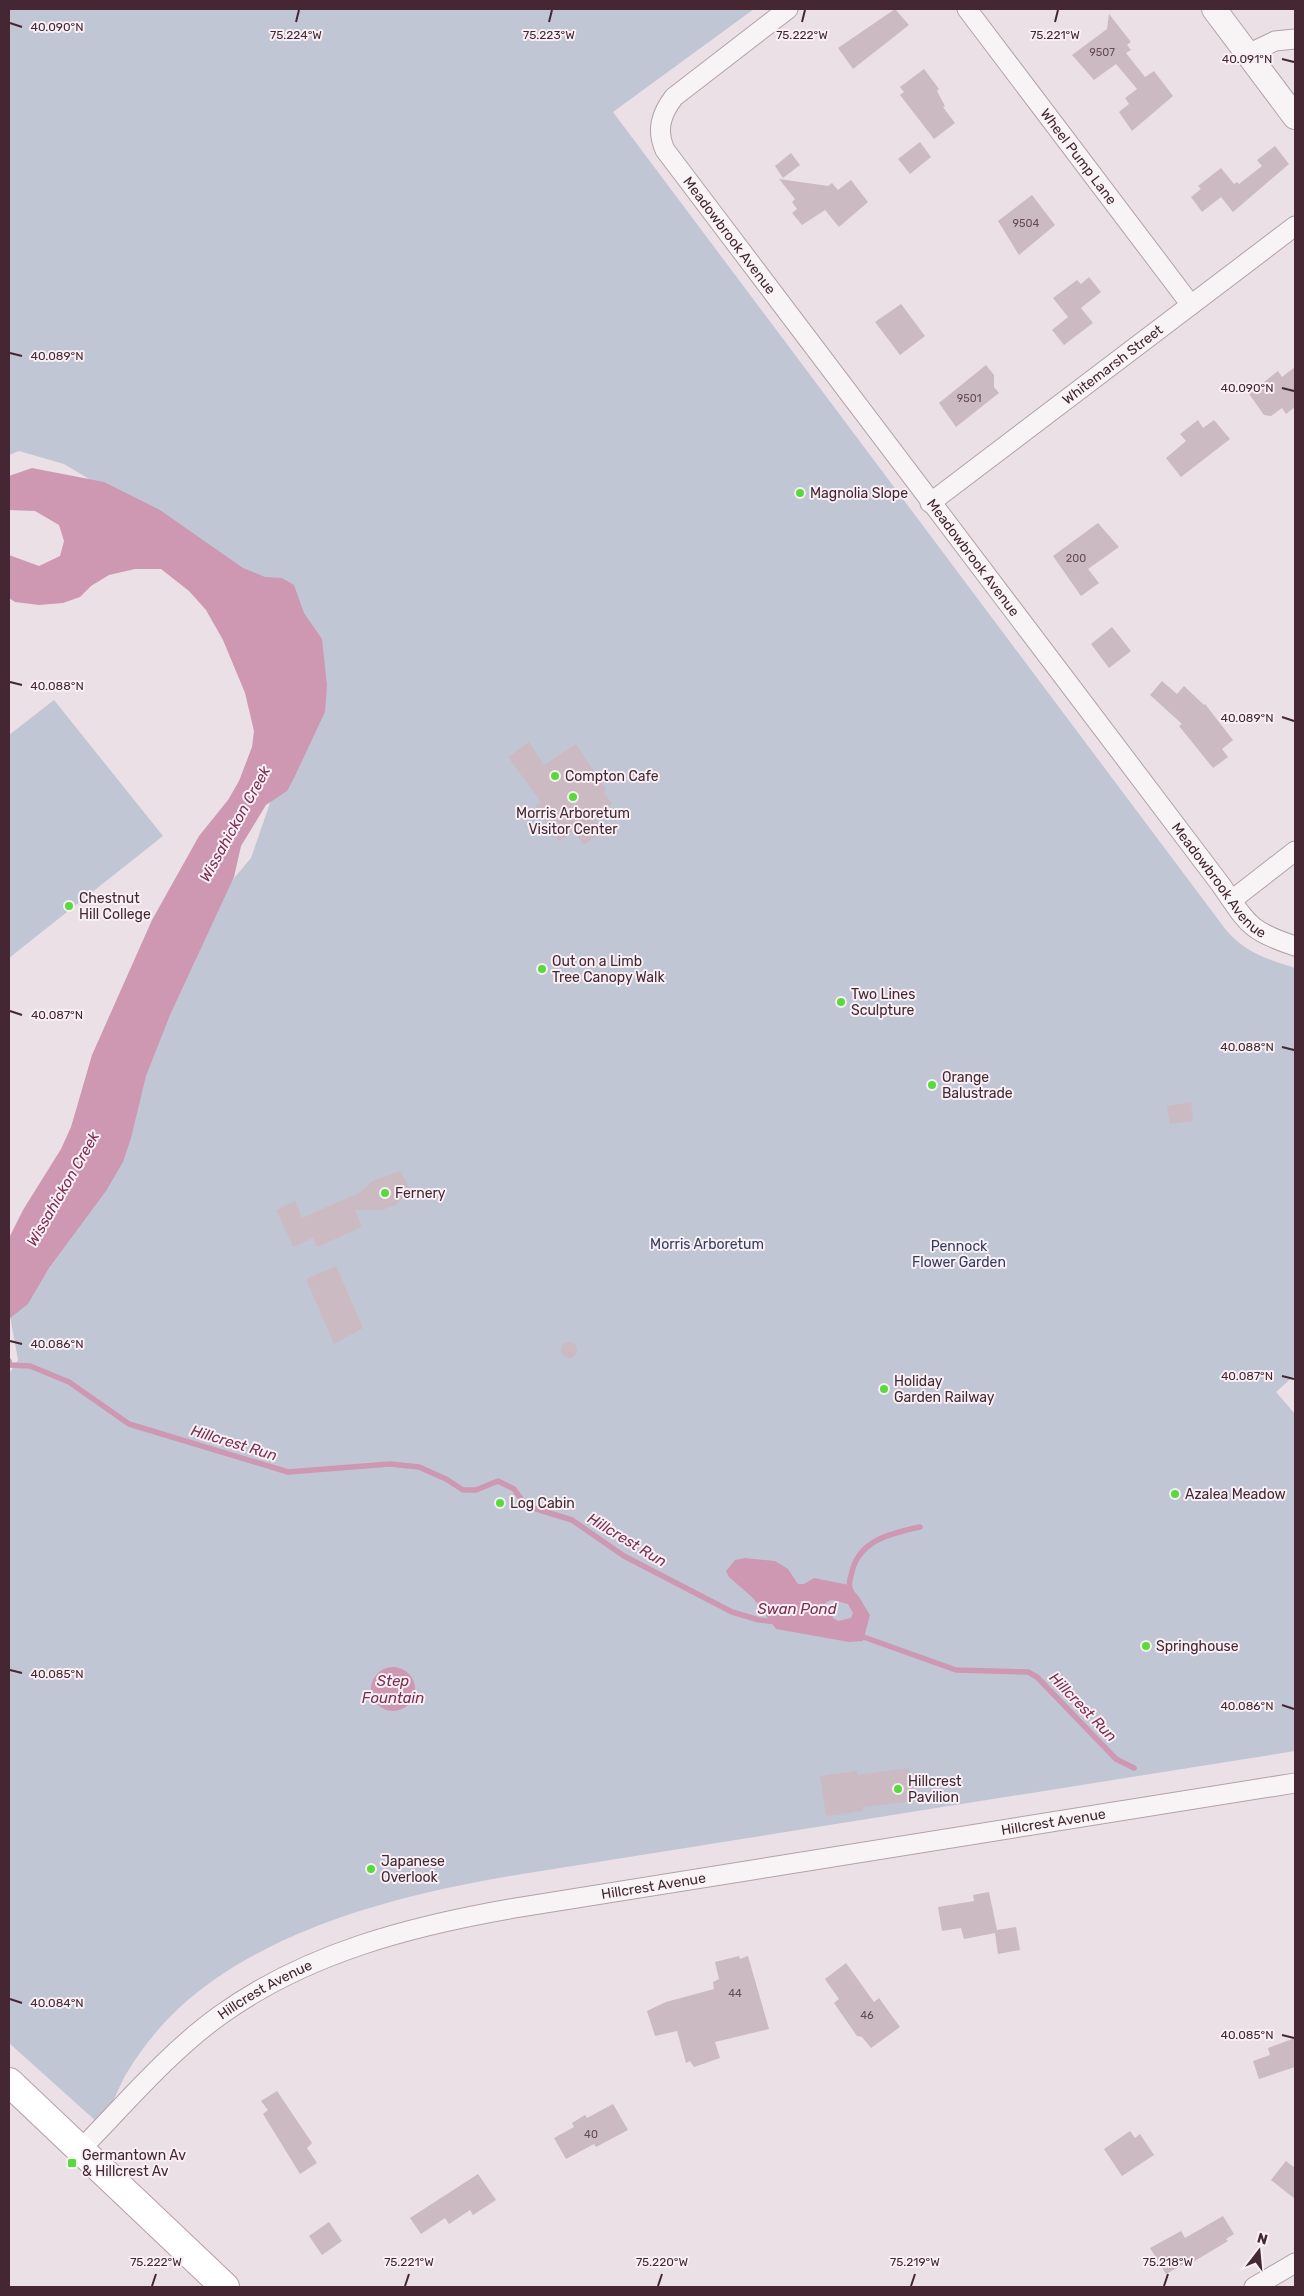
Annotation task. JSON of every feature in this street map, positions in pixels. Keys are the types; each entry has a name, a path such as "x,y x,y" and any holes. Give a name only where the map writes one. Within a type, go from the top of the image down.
{"main road":[{"path":"9,2082 225,2287"}],"street":[{"name":"Meadowbrook Avenue","path":"788,9 674,97 667,106 659,130 665,150 1232,900 1246,922 1255,930 1295,946"},
{"name":"Wheel Pump Lane","path":"967,9 1191,305"},
{"path":"1214,9 1295,117"},
{"path":"1248,54 1275,41 1295,39"},
{"name":"Whitemarsh Street","path":"930,503 1295,226"},
{"path":"1232,900 1295,852"},
{"name":"Hillcrest Avenue","path":"81,2149 166,2062 219,2016 279,1980 343,1951 387,1935 460,1917 1295,1782"},
{"path":"1254,2287 1295,2264"}],"green space":[{"name":"Morris Arboretum","path":"9,9 754,9 613,112 1226,930 1249,950 1295,968 1295,1375 1276,1392 1295,1414 1295,1751 516,1875 382,1904 293,1936 251,1957 213,1981 178,2009 151,2038 124,2077 107,2112 97,2122 9,2043 9,1374 18,1360 10,1316 163,962 251,858 289,748 151,516 64,464 19,451 9,455"},
{"path":"54,700 163,836 9,958 9,735"}],"water":[{"name":"Wissahickon Creek","path":"32,468 104,482 160,510 243,568 265,577 282,578 294,585 304,613 322,639 327,685 325,712 294,778 287,791 266,805 241,846 234,877 170,1015 146,1076 131,1138 123,1162 106,1191 49,1268 28,1304 9,1319 9,1238 23,1210 61,1149 71,1127 92,1055 152,920 199,836 228,800 239,781 252,747 254,731 245,693 223,640 206,610 189,591 161,569 135,569 109,575 91,586 80,597 63,603 39,605 15,602 9,598 9,555 39,566 60,556 64,541 59,525 35,511 9,510 9,476"},
{"name":"Swan Pond","path":"745,1558 775,1561 788,1569 798,1584 804,1584 814,1578 849,1585 870,1615 863,1641 849,1642 776,1629 753,1598 729,1577 726,1571 735,1560","holes":["832,1600 848,1604 853,1613 851,1618 838,1621 833,1618 832,1614 824,1606"]},
{"name":"Step Fountain","path":"393,1667 405,1671 411,1677 415,1689 411,1701 405,1707 393,1711 381,1707 375,1701 371,1689 375,1677 381,1671"}],"building":[{"path":"895,9 909,25 853,69 838,48"},
{"path":"1109,14 1131,42 1127,45 1131,50 1126,53 1145,77 1154,71 1173,96 1132,131 1119,112 1129,104 1125,98 1137,89 1116,64 1094,80 1072,55 1107,29"},
{"path":"924,69 939,89 937,91 945,106 943,107 955,123 934,139 900,95 904,92 900,87"},
{"path":"920,142 931,157 910,174 898,159"},
{"path":"1275,146 1289,164 1233,212 1221,197 1202,212 1191,197 1201,189 1198,186 1221,168 1234,184 1237,182 1239,184 1262,166 1257,160"},
{"path":"791,153 800,165 783,178 775,166"},
{"path":"779,179 828,186 832,183 838,190 851,180 868,202 839,227 825,210 802,225 792,213 797,209 792,202 795,199"},
{"path":"1032,195 1055,225 1019,255 998,221"},
{"path":"1089,277 1101,292 1081,308 1093,323 1064,345 1052,330 1068,317 1053,298 1077,280 1081,284"},
{"path":"901,304 925,336 900,355 875,322"},
{"path":"986,365 994,375 994,387 999,393 956,427 939,403"},
{"path":"1295,367 1295,407 1286,414 1282,408 1271,416 1264,415 1249,394 1278,371 1282,377"},
{"path":"1198,420 1203,428 1214,420 1230,439 1181,477 1166,458 1186,441 1180,434"},
{"path":"1098,523 1119,547 1088,569 1099,583 1081,596 1053,556"},
{"path":"1112,627 1131,651 1109,668 1091,644"},
{"path":"1162,681 1177,694 1184,686 1205,704 1233,740 1222,749 1228,757 1213,768 1179,726 1182,724 1150,695"},
{"name":"Morris Arboretum Visitor Center","path":"529,742 544,765 576,744 606,790 604,792 612,804 594,816 602,832 584,845 573,831 559,841 535,806 541,802 508,757"},
{"path":"1191,1102 1193,1121 1170,1124 1167,1106"},
{"path":"400,1171 409,1187 405,1189 403,1198 396,1205 382,1210 355,1210 362,1227 317,1247 313,1238 293,1247 276,1210 295,1201 302,1218 361,1192 371,1182"},
{"path":"336,1266 363,1328 334,1344 306,1279"},
{"path":"569,1342 575,1344 577,1350 575,1356 569,1358 563,1356 561,1350 563,1344"},
{"path":"909,1768 915,1801 863,1807 863,1811 826,1816 820,1776 857,1771 858,1775"},
{"path":"989,1892 997,1930 1016,1927 1020,1950 998,1954 995,1933 964,1939 961,1928 942,1931 938,1907 974,1901 973,1895"},
{"path":"739,1956 740,1959 748,1956 769,2029 715,2042 720,2058 694,2067 690,2061 686,2063 677,2031 655,2036 647,2011 666,2002 714,1989 713,1982 719,1979 715,1962"},
{"path":"846,1963 874,2002 879,1998 900,2027 871,2048 862,2037 857,2036 834,2003 839,1999 825,1979"},
{"path":"1295,2038 1295,2067 1259,2079 1253,2061 1270,2055 1268,2048"},
{"path":"277,2091 312,2143 307,2148 317,2163 300,2174 263,2114 268,2110 261,2101"},
{"path":"613,2104 628,2130 596,2147 594,2144 566,2159 554,2138 574,2127 572,2123 585,2115 587,2118"},
{"path":"1130,2131 1135,2138 1140,2134 1154,2155 1122,2176 1104,2149"},
{"path":"1286,2161 1295,2168 1295,2199 1271,2180"},
{"path":"478,2174 496,2200 473,2215 470,2210 449,2224 445,2218 421,2234 410,2218"},
{"path":"1223,2216 1234,2234 1226,2239 1228,2241 1188,2265 1187,2262 1166,2274 1150,2248 1181,2231 1185,2238"},
{"path":"329,2222 342,2241 322,2255 309,2236"}],"waterway":[{"name":"Hillcrest Run","path":"9,1361 10,1365 30,1366 69,1382 129,1424 288,1472 390,1464 419,1467 446,1479 463,1490 476,1490 498,1481 514,1489 522,1500 533,1508 572,1520 624,1556 732,1612 759,1620 777,1622"},
{"path":"851,1591 850,1582 856,1561 869,1545 888,1535 920,1527"},
{"name":"Hillcrest Run","path":"858,1635 956,1670 1028,1672 1037,1677 1116,1759 1134,1768"}],"place":[{"name":"Magnolia Slope","path":"800,493"},
{"name":"Compton Cafe","path":"555,776"},
{"name":"Morris Arboretum Visitor Center","path":"573,797"},
{"name":"Chestnut Hill College","path":"69,906"},
{"name":"Out on a Limb Tree Canopy Walk","path":"542,969"},
{"name":"Two Lines Sculpture","path":"841,1002"},
{"name":"Orange Balustrade","path":"932,1085"},
{"name":"Fernery","path":"385,1193"},
{"name":"Holiday Garden Railway","path":"884,1389"},
{"name":"Azalea Meadow","path":"1175,1494"},
{"name":"Log Cabin","path":"500,1503"},
{"name":"Springhouse","path":"1146,1646"},
{"name":"Hillcrest Pavilion","path":"898,1789"},
{"name":"Japanese Overlook","path":"371,1869"},
{"name":"Germantown Av & Hillcrest Av","path":"72,2163"}],"park label":[{"name":"Pennock Flower Garden","path":"959,1254"}]}
